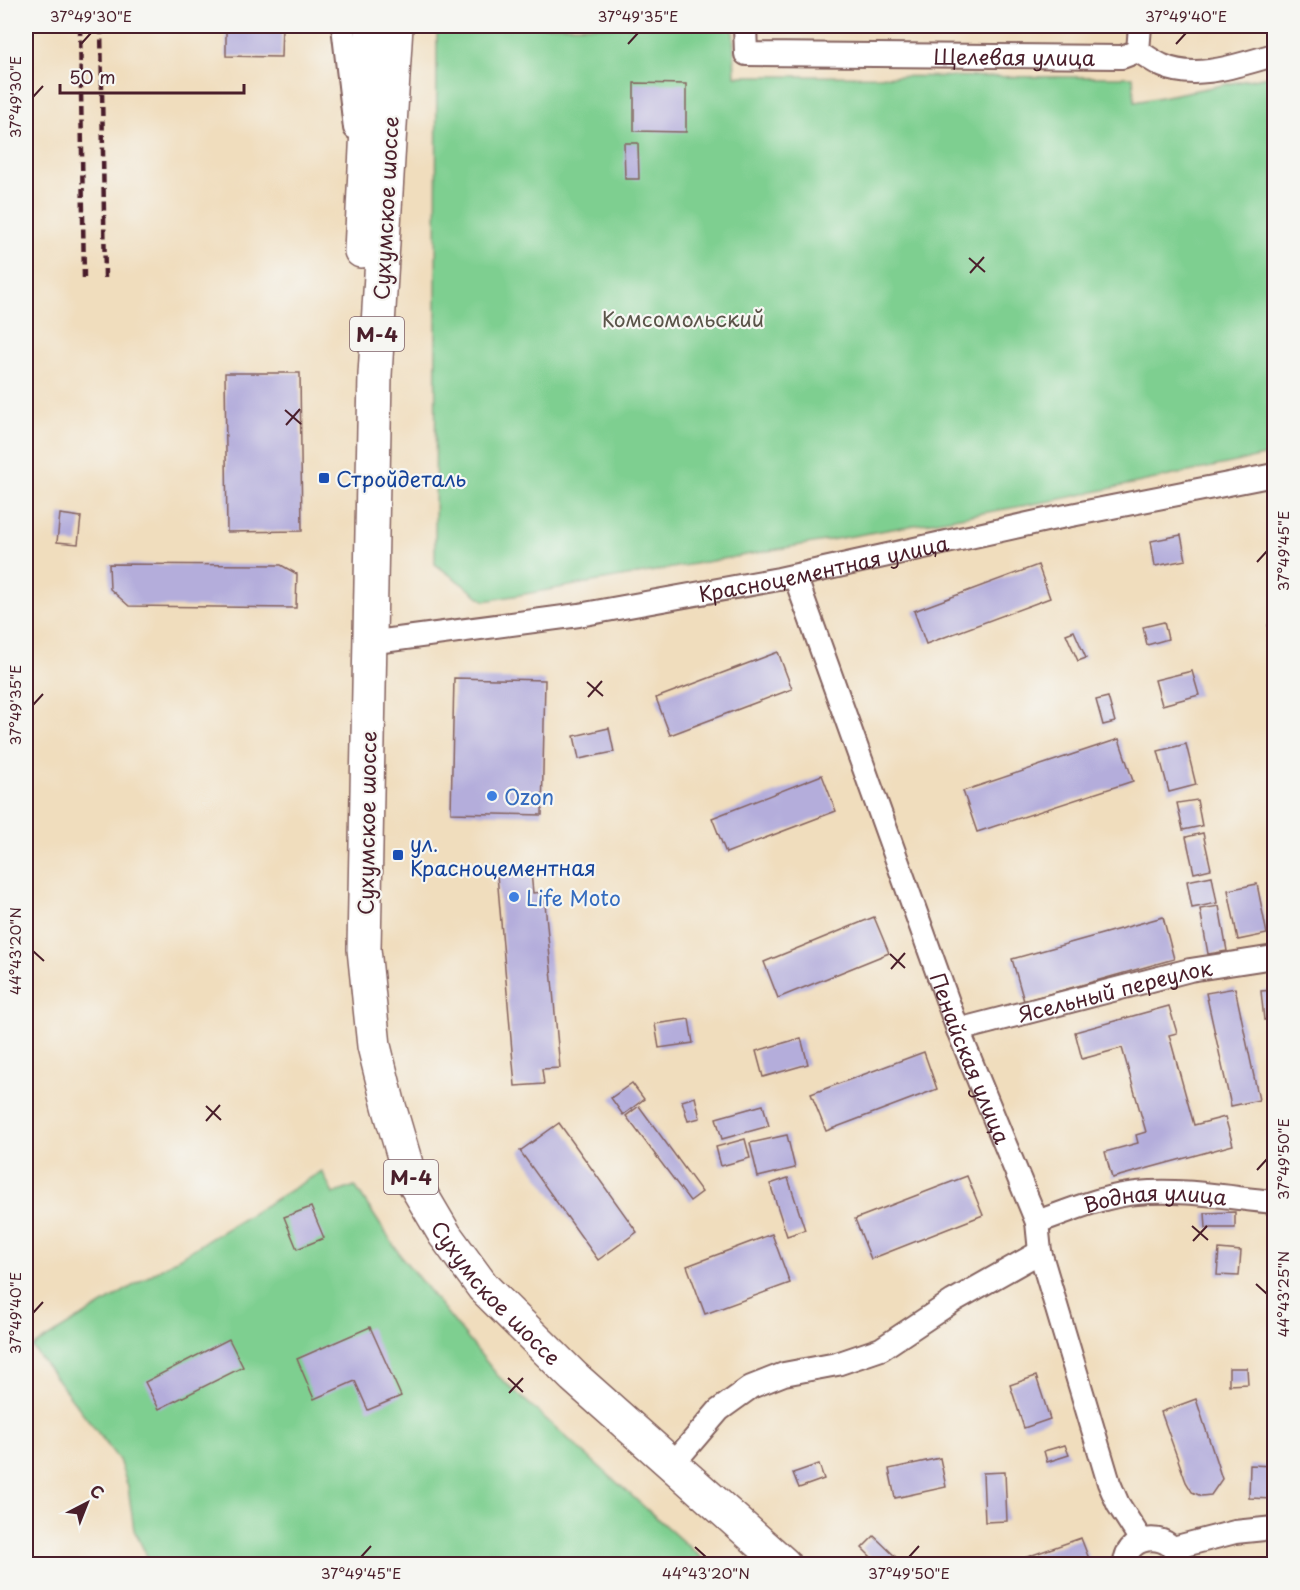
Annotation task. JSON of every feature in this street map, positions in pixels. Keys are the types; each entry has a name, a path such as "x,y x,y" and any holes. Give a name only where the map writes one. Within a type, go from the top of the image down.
{"highway":[{"name":"Сухумское шоссе","path":"368,643 359,377 362,186 372,26"},
{"name":"Сухумское шоссе","path":"396,26 375,375 368,643 364,950 374,1046 410,1174 445,1235 483,1287 574,1377 784,1564"}],"street":[{"path":"343,26 362,186"},
{"name":"Щелевая улица","path":"745,26 746,54 1122,57 1138,51"},
{"path":"1140,26 1138,51 1163,66 1184,72 1221,68 1275,55"},
{"name":"Красноцементная улица","path":"368,643 579,615 795,576 1046,520 1275,475"},
{"name":"Пенайская улица","path":"795,576 958,1030 1036,1222 1040,1252 1109,1483 1118,1504 1142,1540"},
{"name":"Ясельный переулок","path":"958,1030 1190,970 1275,957"},
{"name":"Водная улица","path":"1036,1222 1102,1199 1138,1193 1172,1192 1275,1202"},
{"path":"672,1465 719,1410 751,1387 784,1374 837,1364 881,1348 953,1301 1040,1252"},
{"path":"1125,1564 1131,1547 1142,1540 1153,1538 1164,1541 1175,1556 1235,1532 1275,1528"}],"green space":[{"name":"Комсомольский","path":"437,26 733,26 735,76 1133,77 1135,102 1274,75 1274,454 1056,500 485,601 435,564"},
{"path":"322,1171 333,1194 355,1186 400,1255 498,1376 708,1564 151,1564 134,1530 128,1487 119,1460 32,1347"}],"building":[{"path":"226,26 282,26 281,57 226,56"},
{"path":"634,83 686,84 686,132 634,131"},
{"path":"624,143 638,143 639,179 625,179"},
{"path":"225,373 300,373 302,531 227,532"},
{"path":"60,514 81,517 78,544 57,542"},
{"path":"1181,535 1186,560 1155,566 1151,541"},
{"path":"109,564 281,565 297,574 296,608 129,606 110,589"},
{"path":"1038,565 1050,598 926,644 914,611"},
{"path":"1164,622 1168,639 1147,645 1143,627"},
{"path":"1274,624 1274,637 1271,637 1268,625"},
{"path":"1074,631 1086,658 1078,661 1066,634"},
{"path":"778,652 792,689 670,735 656,698"},
{"path":"1192,671 1199,695 1162,705 1155,680"},
{"path":"454,678 545,680 542,815 451,813"},
{"path":"1108,697 1115,722 1103,725 1096,700"},
{"path":"609,728 614,752 579,759 574,736"},
{"path":"1119,739 1133,781 977,832 963,791"},
{"path":"1186,744 1196,785 1169,792 1158,751"},
{"path":"822,775 836,811 726,853 712,818"},
{"path":"1197,800 1202,826 1183,830 1177,803"},
{"path":"1203,833 1211,869 1194,873 1186,837"},
{"path":"531,872 533,893 544,892 560,1068 542,1069 544,1084 515,1086 497,875"},
{"path":"1212,876 1217,903 1192,908 1187,881"},
{"path":"1257,884 1267,934 1238,940 1228,890"},
{"path":"1219,906 1227,951 1208,954 1200,909"},
{"path":"874,917 889,953 778,998 764,962"},
{"path":"1163,917 1174,959 1024,1001 1012,959"},
{"path":"1235,988 1259,1100 1231,1106 1206,993"},
{"path":"1274,990 1274,1018 1264,1020 1261,991"},
{"path":"1169,1006 1177,1033 1169,1035 1194,1125 1225,1117 1233,1145 1112,1178 1105,1152 1138,1143 1136,1135 1146,1132 1122,1048 1082,1059 1075,1032"},
{"path":"689,1019 693,1043 659,1048 655,1024"},
{"path":"801,1038 808,1064 763,1077 756,1051"},
{"path":"924,1052 937,1089 826,1131 811,1094"},
{"path":"632,1083 644,1099 623,1115 611,1098"},
{"path":"695,1097 700,1118 688,1121 682,1101"},
{"path":"763,1105 769,1126 722,1139 716,1118"},
{"path":"639,1106 702,1192 690,1201 626,1116"},
{"path":"559,1123 637,1232 598,1260 520,1151"},
{"path":"787,1135 795,1168 758,1177 750,1143"},
{"path":"745,1139 750,1158 721,1166 716,1147"},
{"path":"967,1176 983,1215 871,1259 855,1219"},
{"path":"788,1178 805,1230 787,1236 770,1184"},
{"path":"311,1207 324,1238 297,1249 284,1217"},
{"path":"1235,1212 1235,1228 1206,1228 1205,1213"},
{"path":"772,1234 790,1283 705,1314 687,1266"},
{"path":"1219,1249 1241,1251 1239,1276 1217,1275"},
{"path":"370,1327 401,1396 368,1410 355,1381 314,1399 297,1359"},
{"path":"229,1339 243,1367 159,1409 145,1382"},
{"path":"1229,1368 1247,1368 1248,1384 1229,1385"},
{"path":"1036,1376 1050,1419 1024,1428 1010,1385"},
{"path":"1196,1399 1222,1479 1211,1495 1201,1496 1192,1492 1186,1482 1161,1412"},
{"path":"1065,1445 1069,1455 1047,1462 1044,1451"},
{"path":"940,1458 946,1487 895,1498 889,1469"},
{"path":"819,1464 824,1479 799,1488 793,1473"},
{"path":"1250,1465 1274,1466 1274,1499 1249,1498"},
{"path":"1005,1472 1007,1521 985,1522 983,1473"},
{"path":"874,1536 903,1564 878,1564 862,1548"},
{"path":"1081,1538 1091,1564 1007,1564"}],"railway":[{"path":"80,26 84,279"},
{"path":"101,26 105,278"}],"place":[{"name":"Стройдеталь","path":"324,478"},
{"name":"Ozon","path":"492,796"},
{"name":"ул. Красноцементная","path":"398,855"},
{"name":"Life Moto","path":"514,897"}]}
